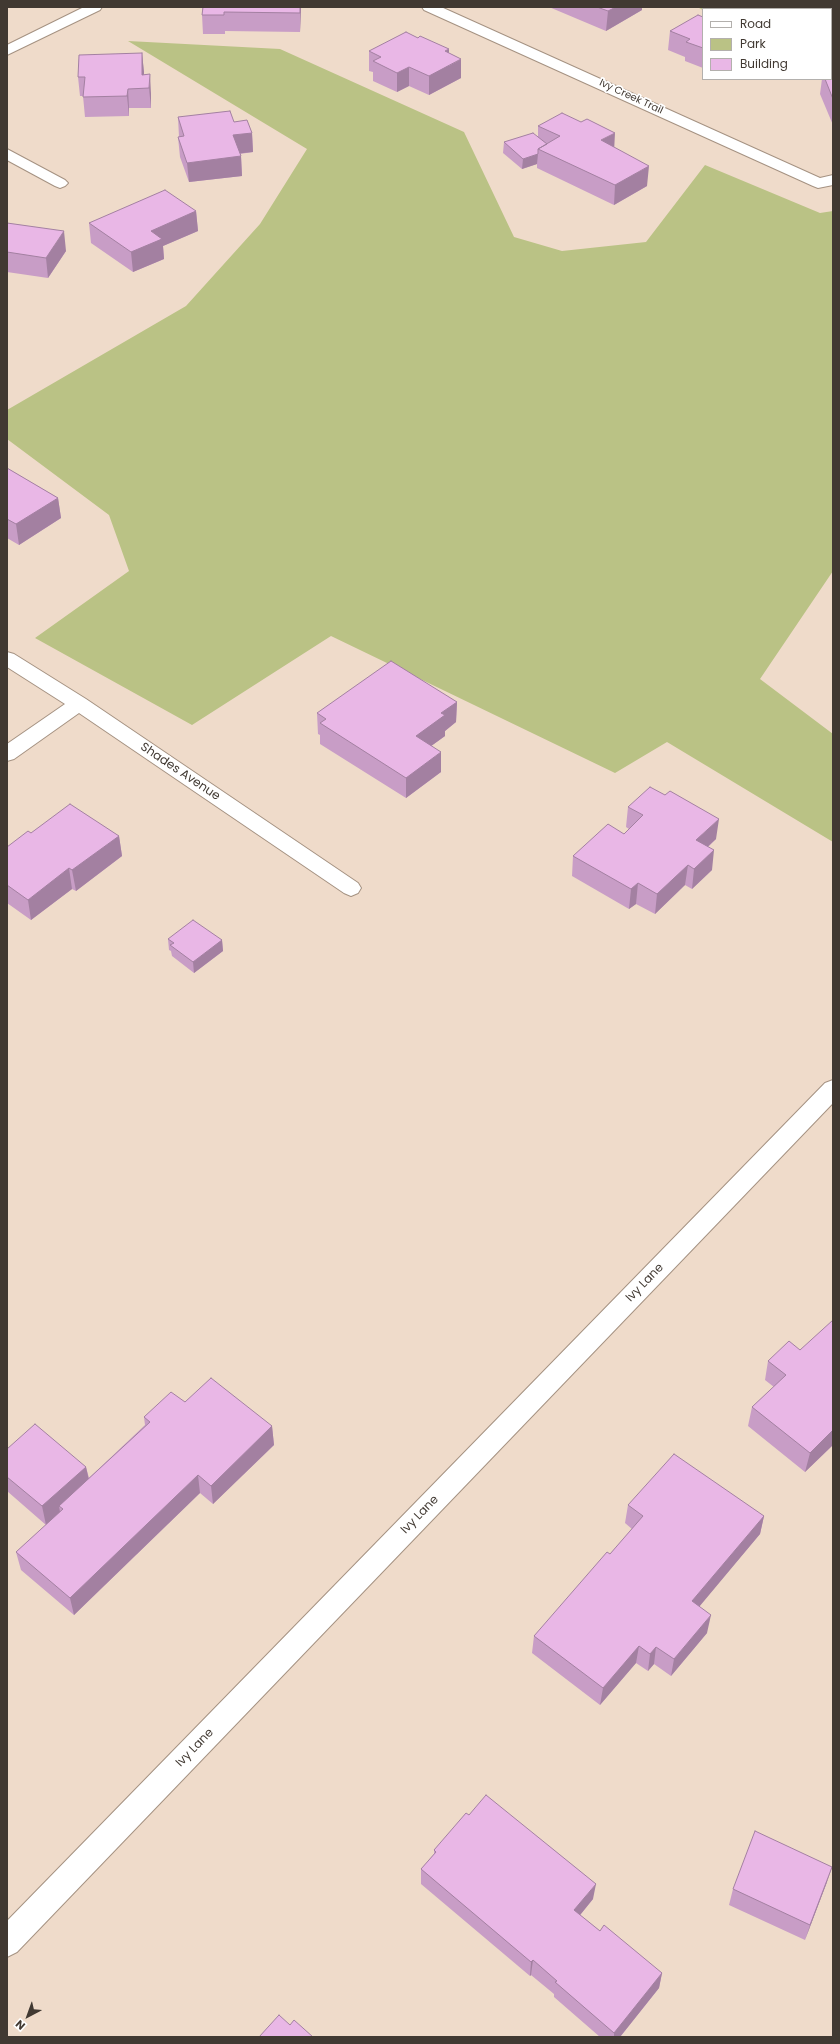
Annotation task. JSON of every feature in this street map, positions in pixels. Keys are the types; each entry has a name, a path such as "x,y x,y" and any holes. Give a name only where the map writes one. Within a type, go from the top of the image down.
{"street":[{"path":"7,51 95,7"},
{"name":"Ivy Creek Trail","path":"429,7 573,70 818,183 833,180"},
{"path":"7,154 60,183"},
{"name":"Shades Avenue","path":"7,658 79,704 351,888"},
{"path":"7,754 79,704"},
{"name":"Ivy Lane","path":"7,1942 833,1089"}],"green space":[{"path":"697,7 833,7 833,52 832,8 702,8 702,10"},
{"path":"128,41 280,49 464,132 514,237 562,251 646,242 705,165 820,213 833,211 833,571 760,679 833,734 833,842 667,742 615,773 331,636 192,725 35,638 129,571 109,515 7,439 7,410 186,306 260,224 307,149"}],"building":[{"path":"203,7 300,7 300,13 224,12 224,15 202,15"},
{"path":"597,7 616,7 608,11"},
{"path":"698,15 702,17 702,48 686,42 690,39 670,31"},
{"path":"406,32 418,38 420,36 449,49 445,51 461,59 429,76 409,67 397,73 373,61 381,57 369,51"},
{"path":"142,53 142,75 150,74 149,88 128,89 127,96 83,97 85,77 78,77 79,55"},
{"path":"832,74 833,74 833,99 825,80 832,80"},
{"path":"230,111 234,122 247,120 252,133 233,135 241,156 187,163 178,137 184,136 178,117"},
{"path":"562,113 581,122 587,119 615,133 601,140 649,166 615,185 538,149 560,136 538,126"},
{"path":"533,133 547,144 538,149 538,154 523,159 504,142"},
{"path":"165,190 196,211 151,231 162,239 131,252 89,223"},
{"path":"7,223 64,231 46,258 7,252"},
{"path":"7,468 58,498 16,524 7,519"},
{"path":"391,661 457,702 441,713 445,715 416,736 441,752 406,778 320,723 326,719 317,713"},
{"path":"650,787 665,795 670,791 719,819 696,840 714,850 694,869 688,865 657,894 638,883 631,889 573,856 608,824 624,834 643,815 628,807"},
{"path":"70,804 119,836 72,870 69,868 28,900 7,885 7,847 28,831 31,833"},
{"path":"193,920 222,940 193,962 170,945 174,943 168,939"},
{"path":"833,1320 833,1430 810,1453 752,1407 786,1375 768,1361 789,1341 800,1350"},
{"path":"211,1378 272,1426 211,1486 198,1475 70,1598 16,1552 63,1509 59,1506 150,1422 144,1417 171,1392 185,1402"},
{"path":"35,1424 86,1467 42,1506 7,1477 7,1449"},
{"path":"674,1454 764,1516 692,1601 711,1615 674,1659 656,1647 650,1654 639,1646 603,1688 534,1636 607,1552 610,1554 643,1516 628,1505"},
{"path":"486,1795 596,1884 574,1910 600,1931 604,1925 662,1973 614,2033 555,1982 557,1981 533,1960 531,1962 421,1869 436,1852 434,1850 466,1813 469,1815"},
{"path":"755,1831 832,1867 810,1925 733,1889"},
{"path":"279,2015 290,2025 294,2020 313,2037 259,2037"}]}
